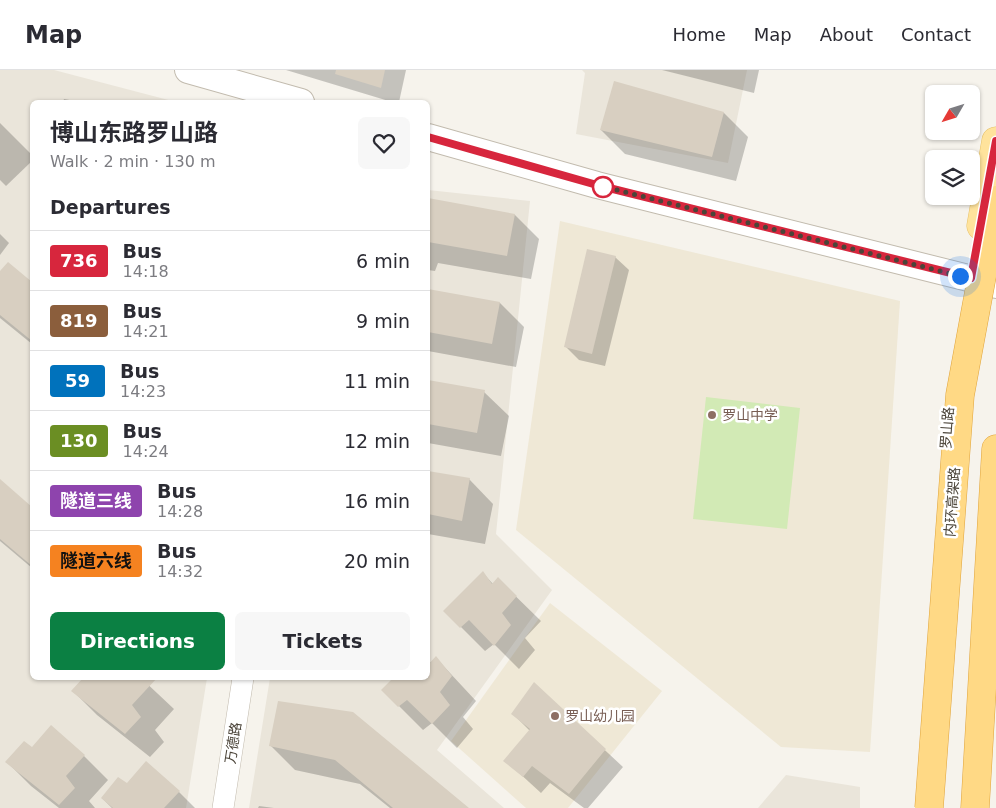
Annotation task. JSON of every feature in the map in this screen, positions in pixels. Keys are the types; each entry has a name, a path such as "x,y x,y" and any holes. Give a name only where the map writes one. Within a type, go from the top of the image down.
{"highway":[{"name":"内环高架路","path":"930,808 960,396 996,200"},
{"path":"975,808 996,449"}],"main road":[{"name":"罗山路","path":"919,808 949,398 983,282 996,141"},
{"path":"988,808 996,671"}],"street":[{"path":"188,70 294,100"},
{"path":"430,138 597,185 983,282"},
{"name":"万德路","path":"223,808 243,680"}],"shaded area":[{"path":"0,70 54,70 168,100 30,100 30,680 207,680 186,808 0,808"},
{"path":"582,70 747,70 728,163 576,134 585,73"},
{"path":"430,190 530,201 496,534 552,590 437,750 504,808 249,808 270,680 430,680"},
{"name":"罗山中学","path":"560,221 900,301 870,752 781,747 516,530"},
{"name":"罗山幼儿园","path":"550,603 662,691 568,808 526,808 451,741"},
{"path":"786,775 860,787 860,808 758,808"}],"green space":[{"path":"706,397 800,408 787,529 693,519"}],"building":[{"path":"336,70 385,70 381,88 335,74"},
{"path":"614,81 724,112 712,157 600,130"},
{"path":"430,198 515,214 507,256 430,242"},
{"path":"587,249 616,256 592,354 564,347"},
{"path":"8,262 30,280 30,339 0,315 0,271"},
{"path":"430,289 500,302 492,344 430,332"},
{"path":"430,380 485,390 477,433 430,424"},
{"path":"430,471 470,478 462,521 430,514"},
{"path":"0,479 30,505 30,564 0,539"},
{"path":"483,571 492,584 498,577 517,596 502,613 511,625 494,646 469,620 460,628 443,611"},
{"path":"436,656 452,676 440,692 450,705 432,724 407,700 398,707 381,690 391,680 430,680 430,663"},
{"path":"81,680 155,680 132,705 141,717 125,734 71,691"},
{"path":"534,682 606,749 569,794 532,766 523,777 503,761 530,729 511,714"},
{"path":"278,701 353,712 469,808 393,808 335,760 269,746"},
{"path":"51,725 85,755 66,776 75,788 59,805 5,762 24,741 32,747"},
{"path":"146,761 180,791 164,808 113,808 101,798 118,777 127,783"}],"bus line":[{"name":"736","path":"430,138 504,157 597,185 971,278 996,141"}],"place":[{"name":"罗山中学","path":"712,415"},
{"name":"罗山幼儿园","path":"555,716"}],"route":[{"path":"603,187 597,185 960,276"}]}
